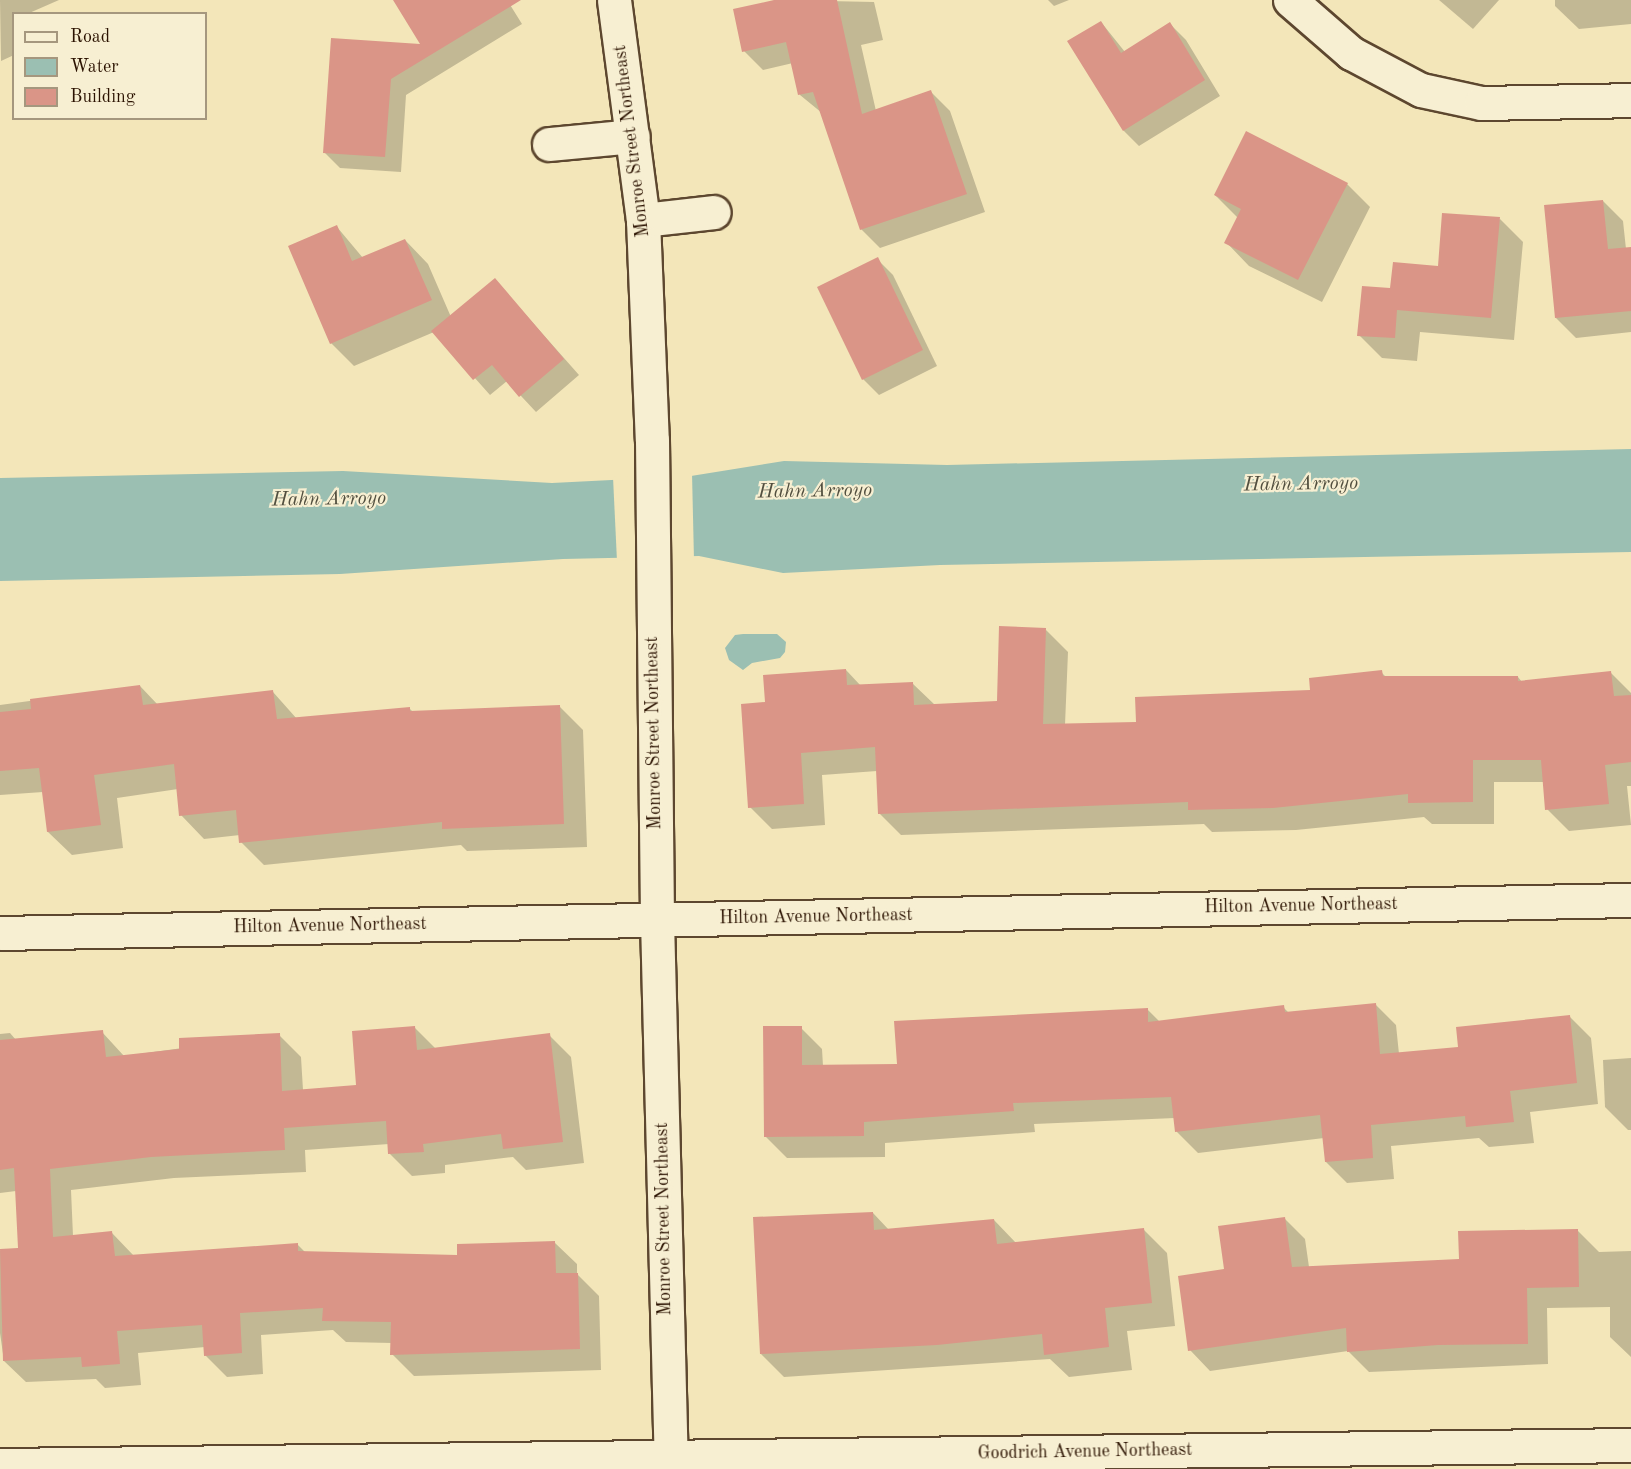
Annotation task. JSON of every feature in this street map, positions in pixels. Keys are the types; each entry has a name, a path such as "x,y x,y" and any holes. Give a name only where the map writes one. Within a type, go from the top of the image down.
{"street":[{"name":"Monroe Street Northeast","path":"614,0 644,219 651,460 657,920 671,1463"},
{"path":"1290,0 1351,53 1421,90 1481,103 1631,100"},
{"path":"549,144 633,136"},
{"path":"644,219 714,212"},
{"name":"Hilton Avenue Northeast","path":"0,933 1631,900"},
{"name":"Goodrich Avenue Northeast","path":"0,1465 671,1463 1631,1445"}],"water":[{"name":"Hahn Arroyo","path":"1631,449 1631,552 940,565 783,573 699,556 563,559 340,574 0,581 0,478 343,471 552,483 691,476 784,461 947,465"},
{"path":"777,634 786,642 785,652 780,658 752,663 743,670 729,660 725,648 735,635"}],"pier":[{"path":"692,473 694,560 617,561 613,477"}],"building":[{"path":"393,0 521,0 391,79 385,157 323,153 331,38 420,44"},
{"path":"774,0 837,0 862,114 931,90 967,194 860,230 813,92 798,95 786,42 742,52 733,9"},
{"path":"1101,21 1121,53 1170,22 1205,80 1123,131 1067,41"},
{"path":"1246,131 1348,183 1298,280 1224,243 1241,209 1214,195"},
{"path":"1603,200 1608,249 1631,247 1631,311 1555,318 1544,205"},
{"path":"1442,213 1500,217 1491,318 1397,310 1395,338 1357,336 1362,286 1390,288 1393,262 1438,266"},
{"path":"337,225 352,261 405,239 432,300 330,344 288,246"},
{"path":"878,257 923,350 862,380 817,287"},
{"path":"495,278 564,359 519,397 492,365 473,380 431,331"},
{"path":"999,626 1046,628 1043,724 1136,722 1135,697 1310,690 1309,678 1382,670 1383,676 1518,676 1518,681 1611,671 1614,696 1631,695 1631,762 1605,765 1609,804 1545,810 1541,760 1473,760 1473,802 1408,803 1408,794 1273,808 1188,810 1188,802 878,814 875,747 801,753 804,804 748,808 741,704 765,702 763,675 846,669 847,685 913,682 914,705 997,701"},
{"path":"140,685 143,705 273,690 277,719 410,707 410,711 560,705 564,824 442,829 442,822 239,843 236,810 179,816 174,764 94,775 101,825 47,832 39,768 0,771 0,712 31,709 30,699"},
{"path":"1376,1003 1380,1054 1458,1047 1456,1027 1570,1015 1577,1083 1510,1091 1514,1122 1466,1127 1465,1116 1371,1125 1373,1158 1325,1162 1320,1115 1175,1132 1171,1097 1013,1103 1014,1111 864,1122 864,1136 764,1137 763,1026 802,1026 802,1065 897,1064 894,1021 1148,1008 1148,1022 1284,1005 1285,1012"},
{"path":"415,1026 417,1050 550,1033 563,1142 503,1149 501,1134 423,1144 424,1152 388,1154 386,1121 284,1128 285,1150 151,1157 50,1169 53,1237 112,1231 115,1256 298,1243 298,1251 457,1255 457,1244 555,1241 556,1273 578,1273 580,1349 390,1355 391,1322 322,1321 323,1308 240,1313 242,1353 204,1356 202,1325 117,1331 120,1364 82,1367 81,1357 3,1361 0,1249 18,1248 14,1168 0,1170 0,1040 103,1030 106,1057 179,1049 179,1038 280,1033 282,1091 356,1085 352,1031"},
{"path":"873,1212 874,1230 994,1219 997,1244 1144,1228 1152,1303 1105,1308 1109,1347 1044,1355 1042,1334 937,1345 760,1354 753,1217"},
{"path":"1285,1217 1292,1267 1459,1259 1458,1231 1578,1229 1579,1287 1527,1288 1528,1344 1438,1345 1347,1352 1346,1328 1188,1351 1178,1276 1224,1269 1218,1226"}]}
